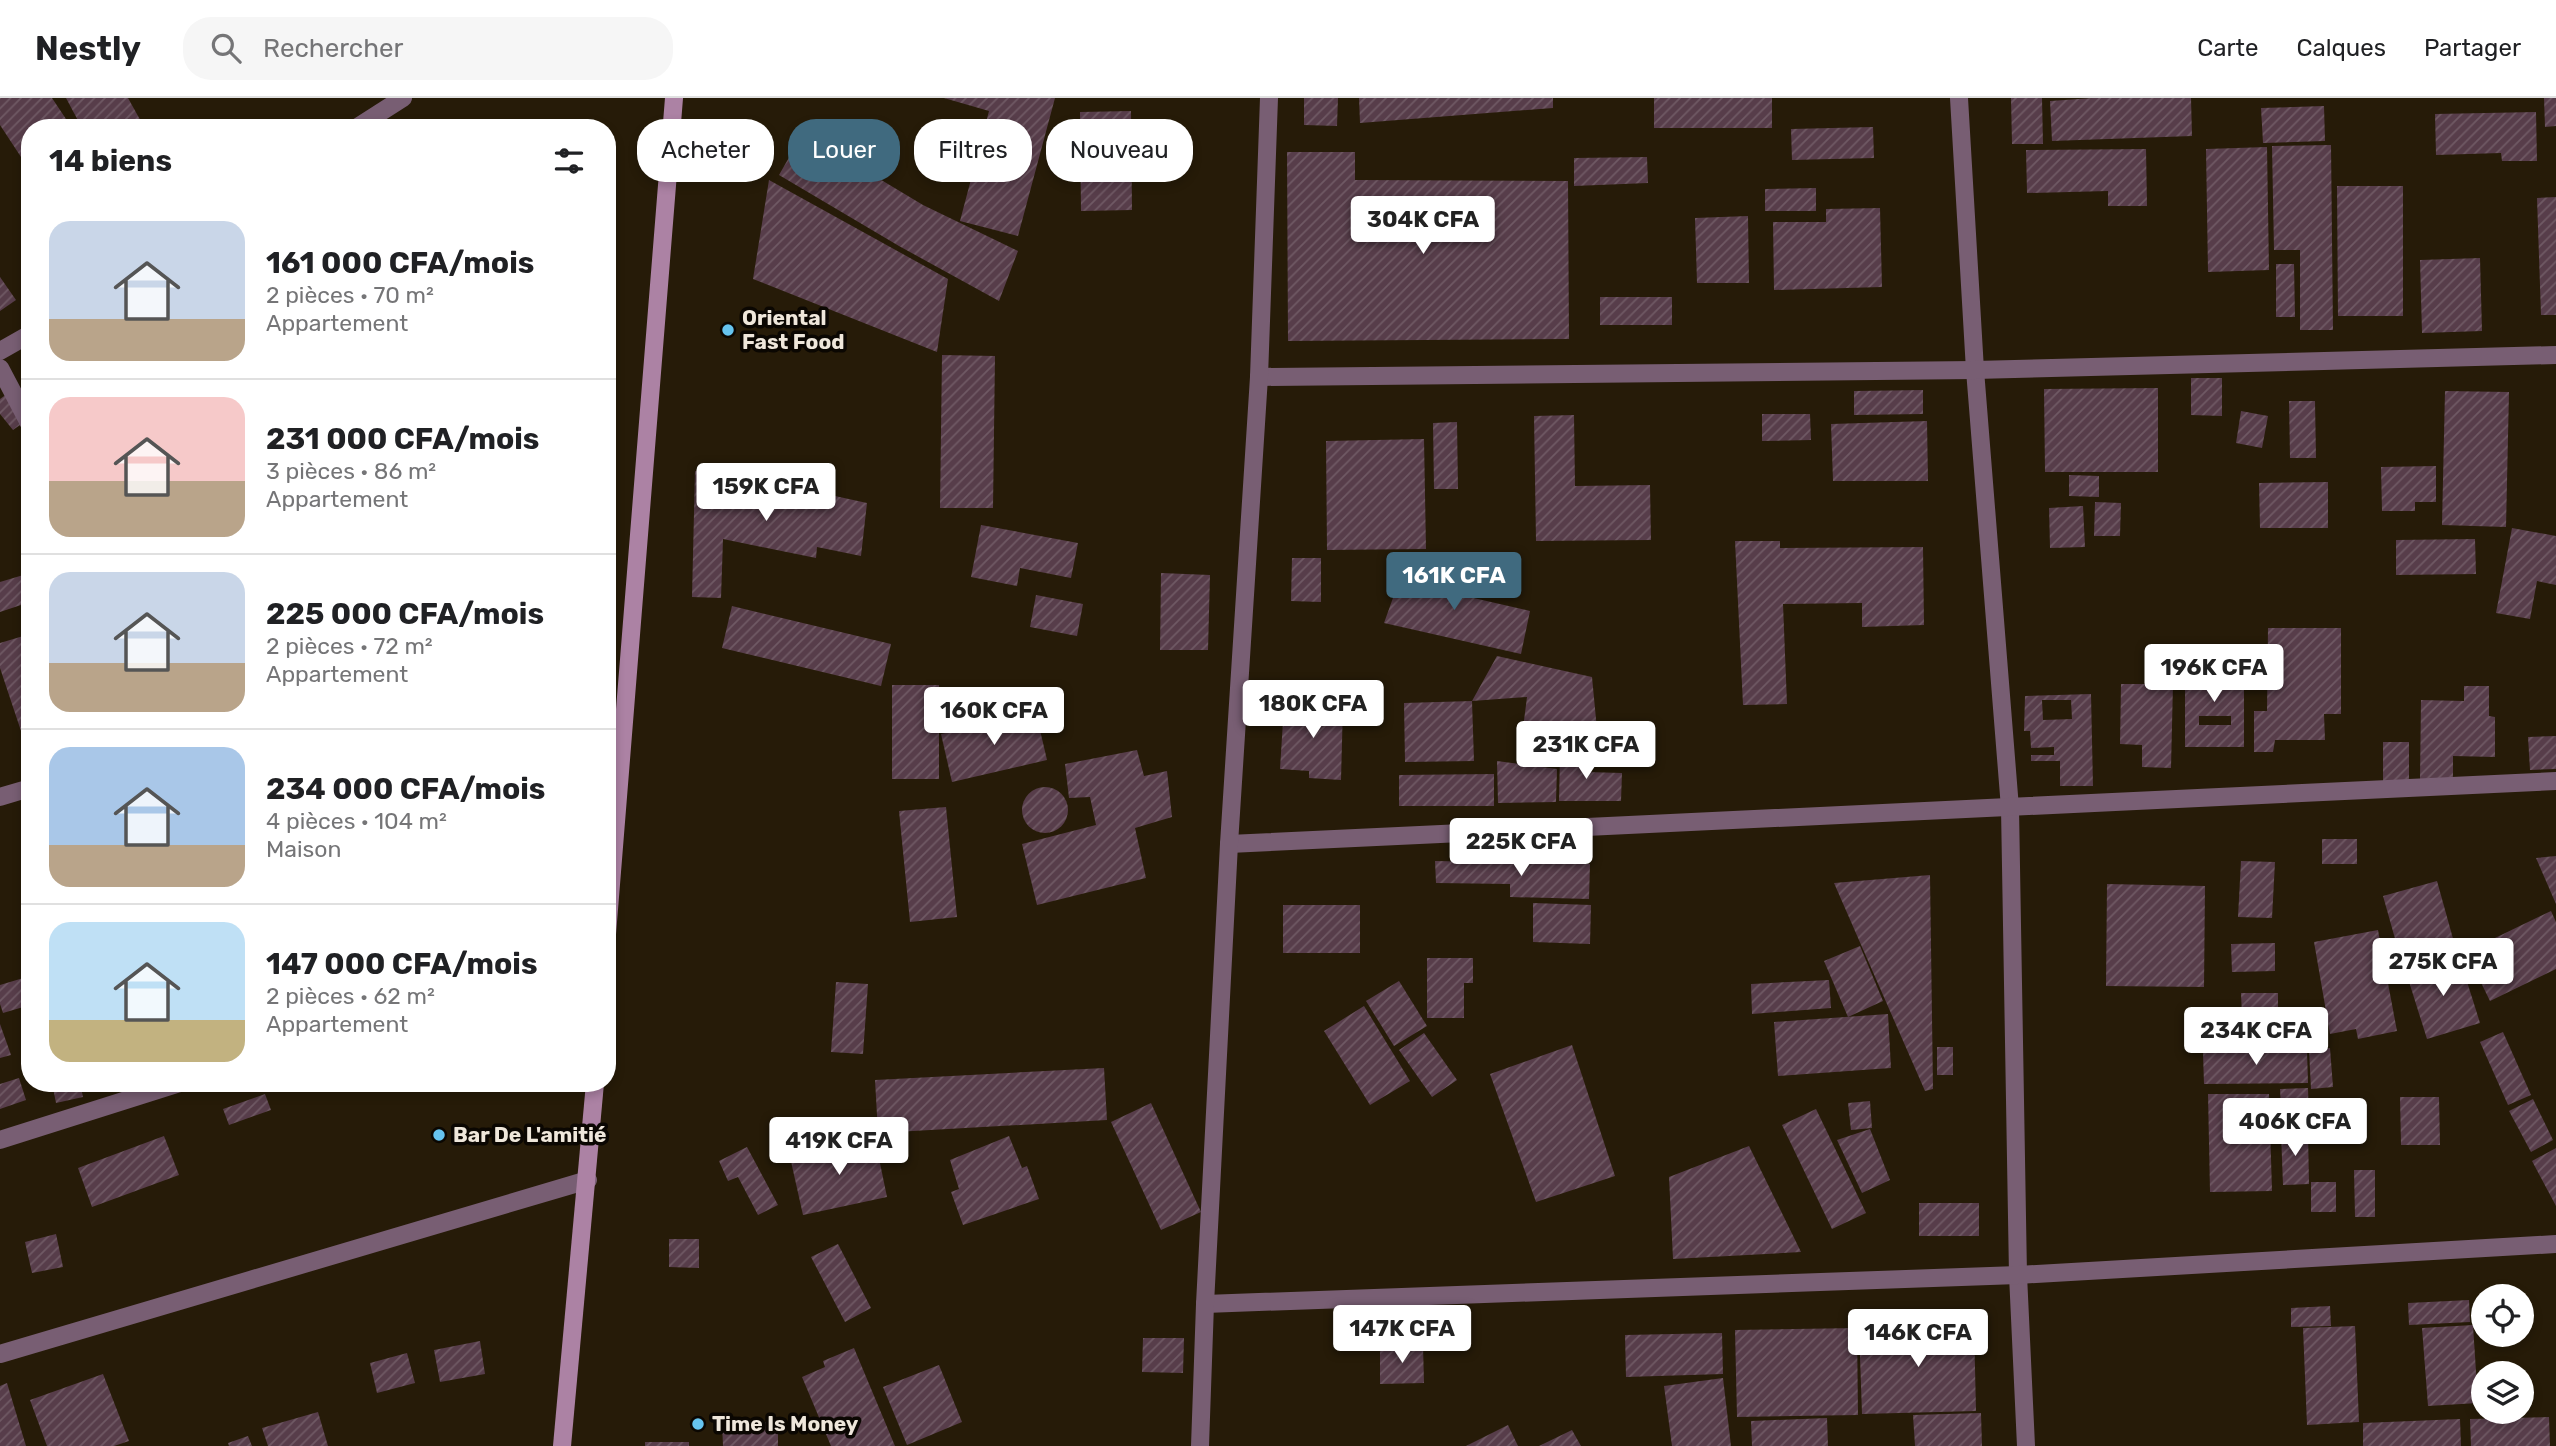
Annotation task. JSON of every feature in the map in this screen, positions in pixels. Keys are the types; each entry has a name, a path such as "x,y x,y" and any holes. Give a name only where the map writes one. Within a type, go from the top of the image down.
{"main road":[{"path":"616,822 674,98"},
{"path":"562,1446 594,1092"}],"street":[{"path":"370,119 403,98"},
{"path":"1200,1446 1229,844 1259,377 1269,98"},
{"path":"1959,98 1975,370 2010,808 2018,1275 2026,1446"},
{"path":"0,351 21,339"},
{"path":"1259,377 1975,370 2556,355"},
{"path":"0,369 21,408"},
{"path":"1229,844 2556,781"},
{"path":"0,797 21,791"},
{"path":"0,1140 152,1092"},
{"path":"0,1354 588,1180"},
{"path":"1205,1304 2018,1275 2556,1244"}],"building":[{"path":"0,98 52,98 66,119 21,119 21,157 0,125"},
{"path":"66,98 128,98 140,119 77,119"},
{"path":"944,98 1055,98 1049,119 1046,119 1046,132 1018,236 960,221 970,182 1032,182 1032,119 987,119 989,111"},
{"path":"1304,98 1338,98 1337,126 1304,125"},
{"path":"1359,98 1553,98 1553,108 1360,123"},
{"path":"1654,98 1772,98 1772,128 1654,128"},
{"path":"2011,98 2042,98 2043,144 2012,144"},
{"path":"2191,98 2192,136 2052,141 2050,101"},
{"path":"2544,98 2556,98 2556,126 2545,127"},
{"path":"2324,106 2325,141 2263,143 2261,108"},
{"path":"1131,111 1131,119 1080,119 1080,112"},
{"path":"2536,112 2537,161 2502,161 2501,153 2436,155 2435,114"},
{"path":"1873,127 1874,158 1792,160 1791,129"},
{"path":"2331,145 2333,330 2300,330 2300,250 2274,250 2272,146"},
{"path":"2267,147 2269,270 2208,272 2206,149"},
{"path":"2146,149 2147,206 2108,206 2108,191 2027,193 2026,150"},
{"path":"1287,152 1355,152 1355,180 1568,181 1569,339 1288,341"},
{"path":"1647,157 1648,183 1574,186 1574,158"},
{"path":"788,159 788,180 779,175"},
{"path":"769,182 773,182 948,279 937,352 753,279"},
{"path":"791,182 885,182 923,205 1018,251 999,301"},
{"path":"1081,182 1132,182 1132,210 1081,211"},
{"path":"2337,186 2403,186 2403,316 2338,316"},
{"path":"1816,188 1816,211 1765,211 1765,189"},
{"path":"2556,197 2556,315 2541,315 2537,198"},
{"path":"1880,208 1882,287 1774,290 1773,222 1826,222 1826,209"},
{"path":"1748,216 1749,283 1697,283 1695,218"},
{"path":"2480,258 2482,331 2422,333 2420,260"},
{"path":"2276,264 2294,264 2295,317 2276,317"},
{"path":"0,277 16,300 0,311"},
{"path":"1600,297 1672,297 1672,325 1600,325"},
{"path":"942,355 995,356 993,508 940,508"},
{"path":"2191,378 2222,378 2222,416 2191,415"},
{"path":"18,386 21,390 21,424 13,430 0,414 0,399"},
{"path":"2158,388 2158,472 2045,472 2044,389"},
{"path":"1923,390 1923,414 1854,415 1854,391"},
{"path":"2445,391 2509,392 2506,527 2442,525"},
{"path":"2289,401 2315,401 2316,458 2290,458"},
{"path":"2241,411 2268,416 2262,448 2236,443"},
{"path":"1762,414 1810,414 1811,440 1762,441"},
{"path":"1574,415 1575,486 1650,485 1651,540 1536,541 1534,416"},
{"path":"1927,421 1928,481 1833,481 1831,424"},
{"path":"1457,422 1458,489 1434,489 1433,423"},
{"path":"1424,439 1426,549 1327,550 1326,441"},
{"path":"2436,466 2436,502 2415,502 2415,511 2382,511 2381,467"},
{"path":"695,471 725,472 867,503 861,556 817,547 816,558 723,539 721,598 692,597"},
{"path":"2069,475 2099,476 2099,497 2069,496"},
{"path":"2328,482 2328,528 2260,528 2259,483"},
{"path":"2095,502 2121,503 2120,536 2094,536"},
{"path":"2083,506 2085,547 2050,548 2049,508"},
{"path":"981,525 1078,543 1071,578 1020,568 1017,586 971,577"},
{"path":"2512,528 2556,536 2556,585 2537,581 2530,619 2496,613"},
{"path":"2475,539 2476,574 2396,575 2396,540"},
{"path":"1735,541 1780,541 1780,548 1923,547 1924,625 1862,627 1862,603 1783,604 1787,704 1743,705"},
{"path":"1408,556 1432,559 1430,588 1530,611 1521,654 1384,623"},
{"path":"1292,558 1321,558 1321,602 1291,601"},
{"path":"1161,573 1210,575 1208,650 1160,650"},
{"path":"21,576 21,605 0,612 0,582"},
{"path":"1036,595 1083,604 1077,636 1030,627"},
{"path":"732,606 891,644 881,686 722,648"},
{"path":"2268,628 2341,628 2341,714 2324,714 2325,740 2275,740 2273,752 2254,752 2254,711 2267,711"},
{"path":"21,637 21,731 0,668 0,643"},
{"path":"1497,656 1592,677 1598,740 1522,736 1527,697 1472,701"},
{"path":"2185,661 2244,661 2244,747 2185,747","holes":["2199,716 2231,716 2231,725 2199,725"]},
{"path":"2121,684 2173,684 2171,768 2142,767 2142,745 2120,744"},
{"path":"892,685 939,685 939,779 892,779"},
{"path":"2464,686 2489,686 2489,716 2495,717 2495,757 2453,756 2453,781 2420,780 2421,700 2464,701"},
{"path":"2091,694 2093,786 2060,786 2060,761 2031,761 2031,755 2054,755 2054,747 2031,748 2030,731 2024,731 2025,696","holes":["2042,700 2071,700 2072,719 2043,720"]},
{"path":"1472,701 1474,761 1405,762 1404,703"},
{"path":"1284,705 1343,705 1341,780 1309,778 1309,771 1280,769"},
{"path":"1036,713 1047,760 952,782 941,734"},
{"path":"2556,736 2556,769 2530,770 2528,737"},
{"path":"2383,742 2409,742 2409,786 2383,786"},
{"path":"1137,750 1144,776 1167,771 1172,817 1135,828 1146,878 1037,905 1022,844 1096,825 1090,797 1069,798 1065,764"},
{"path":"1560,753 1588,753 1588,772 1622,773 1621,801 1559,801"},
{"path":"1497,761 1557,769 1556,802 1498,803"},
{"path":"1494,774 1494,806 1399,806 1399,775"},
{"path":"1045,787 1061,794 1068,810 1061,826 1045,833 1029,826 1022,810 1029,794"},
{"path":"946,807 957,917 910,922 899,811"},
{"path":"2322,839 2357,839 2357,864 2322,864"},
{"path":"2556,856 2556,904 2536,858"},
{"path":"1435,861 1590,864 1589,899 1510,897 1510,884 1436,883"},
{"path":"2241,861 2275,862 2272,918 2238,917"},
{"path":"1930,875 1933,1089 1925,1091 1834,883"},
{"path":"2437,881 2457,953 2403,967 2383,896"},
{"path":"2107,884 2205,886 2204,987 2106,986"},
{"path":"1533,903 1591,905 1590,944 1533,942"},
{"path":"1283,905 1360,905 1360,953 1283,953"},
{"path":"2551,911 2556,922 2556,969 2490,1001 2466,952"},
{"path":"2378,930 2397,1031 2358,1039 2356,1029 2330,1034 2314,942"},
{"path":"2275,943 2275,971 2232,972 2231,944"},
{"path":"1860,946 1883,1001 1848,1017 1824,961"},
{"path":"2459,956 2480,1023 2427,1039 2406,972"},
{"path":"1427,958 1473,958 1473,983 1464,983 1464,1018 1427,1018"},
{"path":"21,979 21,1008 3,1013 0,985"},
{"path":"1829,980 1831,1008 1752,1014 1751,984"},
{"path":"1399,981 1427,1026 1394,1046 1366,1001"},
{"path":"836,982 868,984 863,1054 831,1052"},
{"path":"2241,993 2278,993 2278,1017 2242,1017"},
{"path":"1364,1006 1410,1081 1370,1105 1324,1031"},
{"path":"1888,1014 1891,1068 1778,1076 1774,1022"},
{"path":"2199,1019 2241,1019 2241,1044 2199,1044"},
{"path":"2246,1019 2282,1019 2282,1044 2247,1044"},
{"path":"0,1024 11,1055 0,1058"},
{"path":"2503,1032 2531,1095 2508,1105 2480,1042"},
{"path":"1424,1033 1457,1080 1432,1097 1399,1050"},
{"path":"1572,1045 1615,1176 1536,1202 1490,1074"},
{"path":"1937,1047 1953,1047 1953,1075 1937,1075"},
{"path":"2330,1048 2333,1087 2311,1089 2309,1050"},
{"path":"2307,1050 2308,1083 2204,1084 2203,1053"},
{"path":"1104,1068 1107,1120 878,1133 875,1080"},
{"path":"19,1078 21,1092 26,1100 0,1109 0,1084"},
{"path":"2308,1088 2309,1124 2282,1125 2280,1089"},
{"path":"54,1092 82,1092 83,1097 56,1103"},
{"path":"265,1094 271,1110 229,1125 223,1109"},
{"path":"2208,1094 2269,1094 2272,1191 2210,1192"},
{"path":"2400,1097 2439,1097 2440,1145 2401,1145"},
{"path":"2533,1099 2553,1140 2531,1152 2509,1111"},
{"path":"1870,1101 1872,1128 1851,1130 1848,1103"},
{"path":"1151,1103 1201,1212 1161,1230 1111,1122"},
{"path":"1816,1109 1866,1213 1832,1229 1782,1125"},
{"path":"1870,1129 1890,1180 1862,1193 1837,1140"},
{"path":"2308,1132 2309,1184 2283,1185 2281,1133"},
{"path":"164,1136 179,1175 92,1207 78,1168"},
{"path":"1009,1136 1022,1168 1027,1166 1039,1199 963,1225 951,1192 959,1189 950,1160"},
{"path":"875,1139 887,1197 803,1215 790,1157"},
{"path":"1749,1146 1801,1252 1673,1259 1669,1177"},
{"path":"747,1147 778,1205 758,1215 738,1177 728,1181 719,1161"},
{"path":"2556,1148 2556,1206 2532,1161"},
{"path":"2354,1170 2375,1170 2375,1217 2355,1217"},
{"path":"2311,1182 2336,1182 2336,1212 2311,1212"},
{"path":"1919,1203 1979,1203 1979,1236 1919,1236"},
{"path":"56,1234 63,1267 32,1273 25,1242"},
{"path":"669,1239 699,1239 699,1268 669,1267"},
{"path":"838,1244 871,1308 845,1322 811,1257"},
{"path":"2469,1300 2470,1322 2409,1325 2408,1303"},
{"path":"2330,1306 2331,1326 2291,1327 2291,1308"},
{"path":"1974,1325 1976,1411 1862,1414 1859,1328"},
{"path":"2471,1325 2471,1347 2474,1347 2475,1361 2471,1361 2471,1403 2428,1406 2422,1328"},
{"path":"2355,1326 2359,1422 2307,1425 2303,1328"},
{"path":"1857,1328 1858,1415 1737,1417 1735,1330"},
{"path":"1722,1333 1723,1374 1626,1377 1625,1335"},
{"path":"1143,1338 1184,1338 1183,1373 1142,1372"},
{"path":"480,1341 485,1374 440,1382 434,1350"},
{"path":"1423,1345 1424,1383 1380,1384 1380,1346"},
{"path":"854,1348 895,1446 831,1446 802,1377 825,1367 823,1361"},
{"path":"407,1353 415,1383 377,1393 370,1363"},
{"path":"939,1365 962,1422 907,1445 883,1387"},
{"path":"103,1374 129,1441 114,1446 47,1446 30,1400"},
{"path":"1723,1378 1731,1446 1672,1446 1664,1386"},
{"path":"7,1383 26,1446 0,1446 0,1386"},
{"path":"318,1412 328,1446 268,1446 262,1428"},
{"path":"1981,1413 1982,1446 1915,1446 1913,1415"},
{"path":"2534,1417 2549,1417 2550,1446 2471,1446 2470,1419 2471,1424 2534,1424"},
{"path":"1827,1418 1828,1446 1752,1446 1751,1421"},
{"path":"2460,1419 2461,1446 2363,1446 2363,1423"},
{"path":"722,1422 778,1422 778,1446 723,1446"},
{"path":"1508,1425 1518,1446 1466,1446"},
{"path":"1572,1430 1581,1446 1539,1446"},
{"path":"248,1436 252,1446 229,1446 228,1443"},
{"path":"645,1442 689,1442 689,1446 645,1446"}],"place":[{"name":"Oriental Fast Food","path":"728,330"},
{"name":"Bar De L'amitié","path":"439,1135"},
{"name":"Time Is Money","path":"698,1424"}]}
